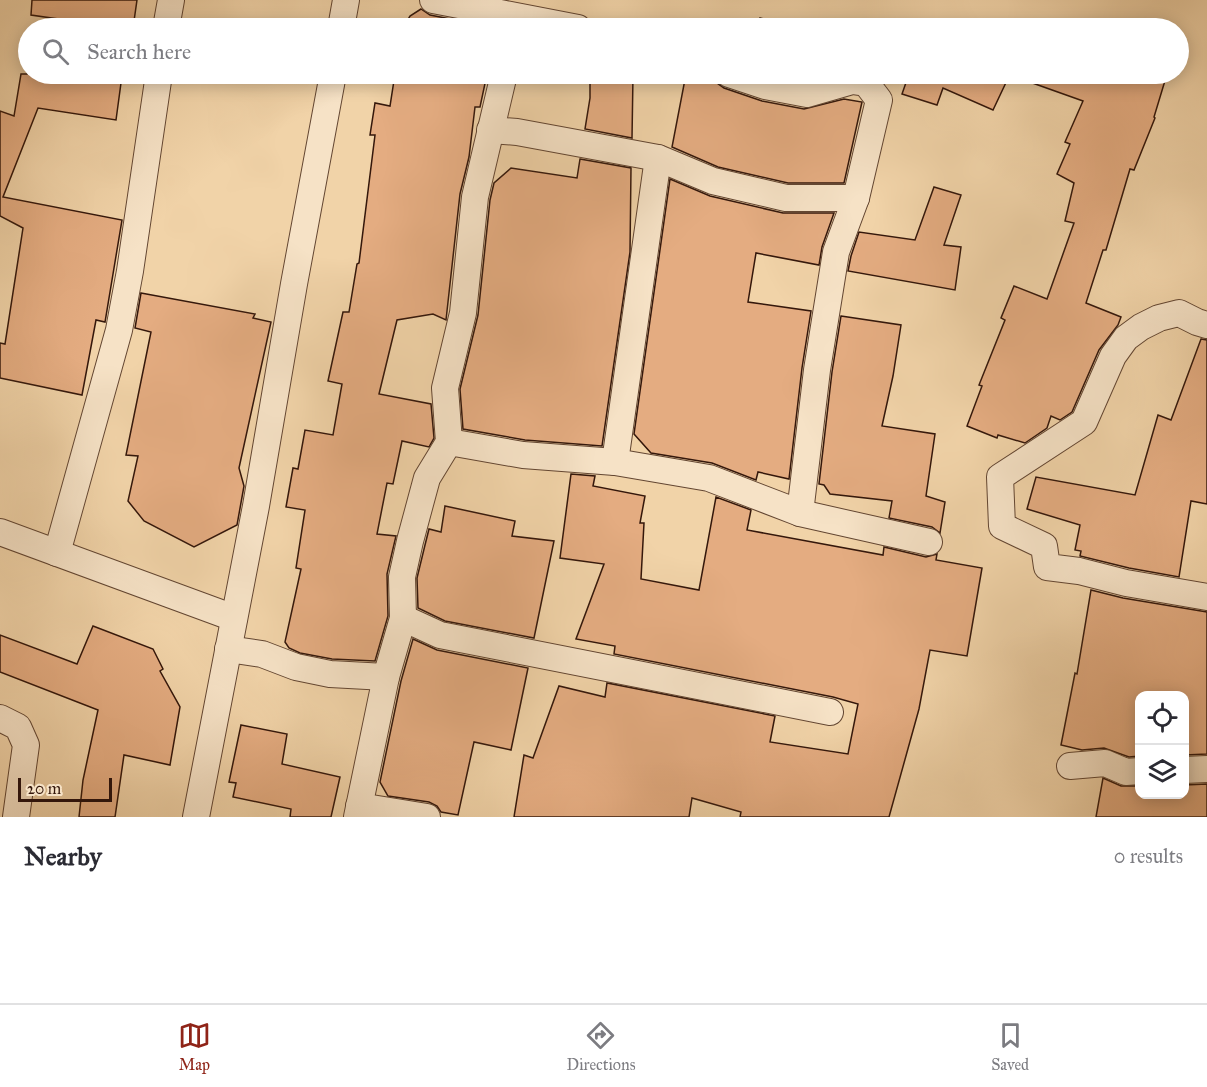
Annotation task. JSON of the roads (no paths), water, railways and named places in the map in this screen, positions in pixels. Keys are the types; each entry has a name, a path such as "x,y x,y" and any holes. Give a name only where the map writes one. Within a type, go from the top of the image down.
{"street":[{"path":"168,18 171,0"},
{"path":"343,18 346,0"},
{"path":"433,0 496,18"},
{"path":"57,553 119,330 158,84"},
{"path":"196,817 331,84"},
{"path":"427,817 358,812 386,677 403,618 402,577 413,530 427,478 449,442 445,388 463,314 475,198 502,84"},
{"path":"759,84 807,94 842,84"},
{"path":"800,513 836,252 856,198 879,100 867,84"},
{"path":"490,130 528,134 658,158 713,182 786,198 856,198"},
{"path":"615,462 658,158"},
{"path":"1207,325 1179,313 1159,318 1142,327 1126,339 1113,356 1084,422 1000,477 1002,526 1044,546 1047,567 1079,571 1126,583 1207,597"},
{"path":"449,442 523,455 615,462 709,478 800,513 929,542"},
{"path":"0,532 234,618"},
{"path":"403,618 440,636 830,712"},
{"path":"228,649 262,654 296,667 330,674 386,677"},
{"path":"0,718 18,727 26,745 16,817"},
{"path":"1070,766 1105,763 1126,772 1135,771"},
{"path":"1189,770 1207,769"}]}
